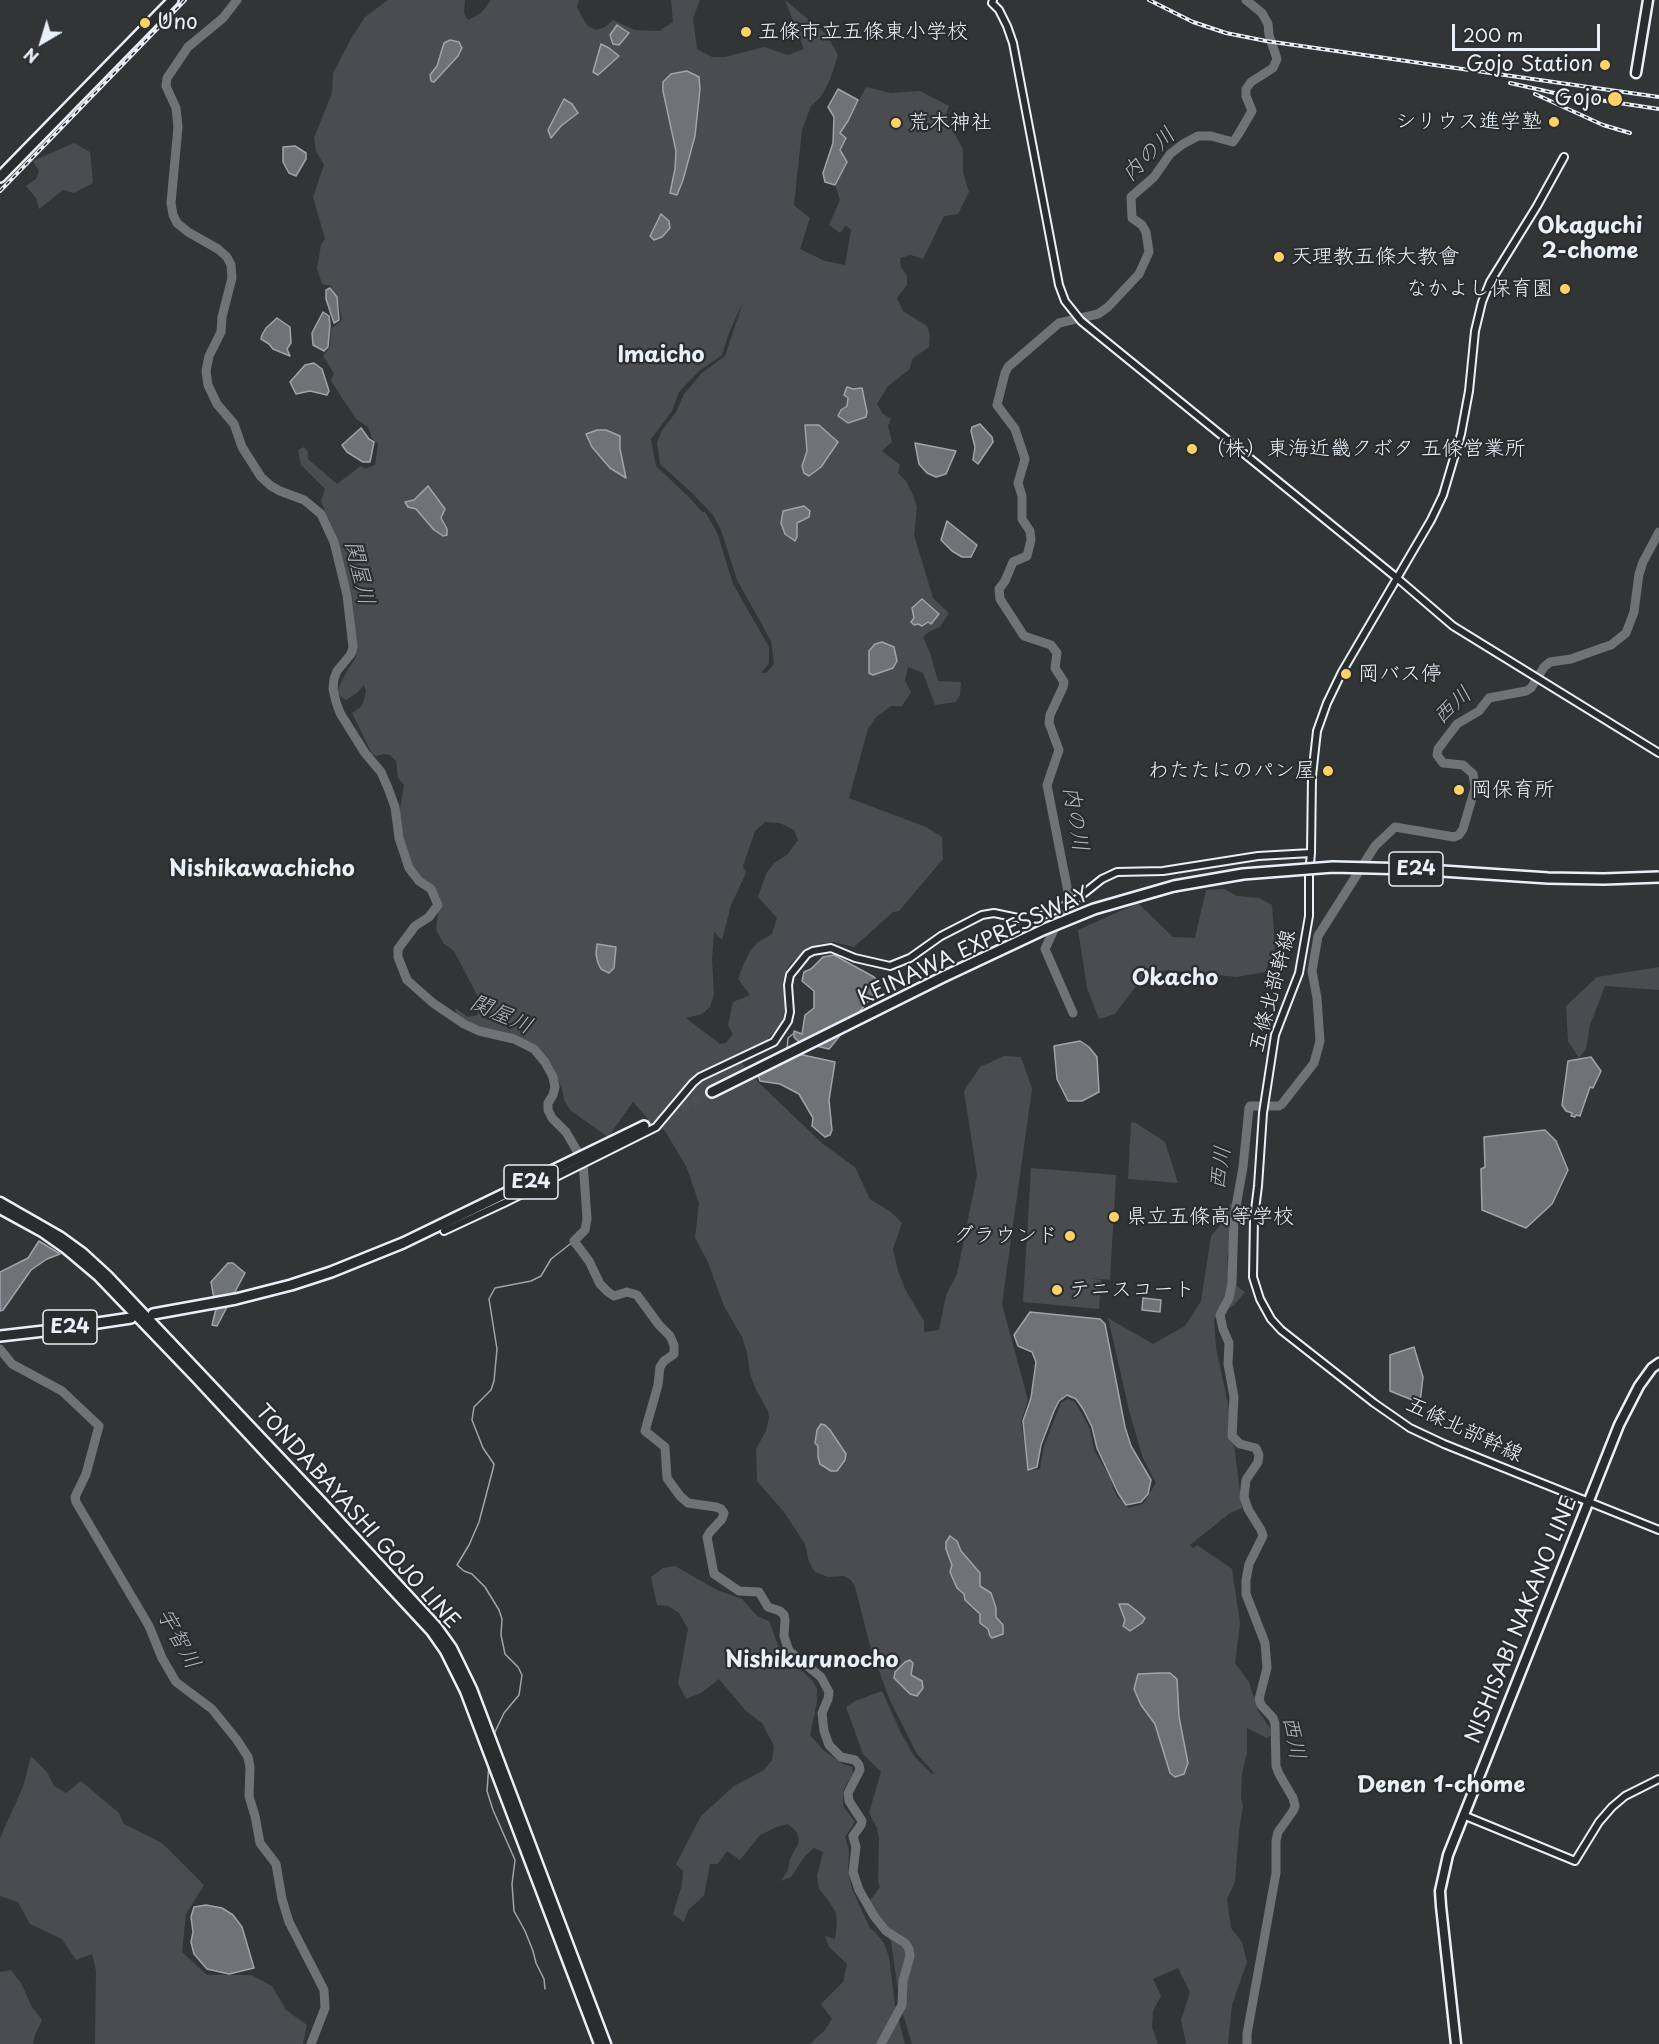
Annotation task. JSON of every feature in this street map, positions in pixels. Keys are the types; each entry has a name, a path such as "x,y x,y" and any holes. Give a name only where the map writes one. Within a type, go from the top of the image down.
{"highway":[{"path":"0,177 173,0"},
{"name":"KEINAWA EXPRESSWAY","path":"712,1092 1014,944 1094,909 1174,886 1243,874 1333,867 1412,868 1481,875 1548,878 1659,877"},
{"name":"E24","path":"153,1314 236,1299 331,1272 403,1244 629,1134 646,1129"},
{"name":"E24","path":"4,1336 131,1318"}],"main road":[{"path":"1636,73 1648,0"},
{"name":"TONDABAYASHI GOJO LINE","path":"0,1202 81,1256 156,1326 422,1608 452,1648 462,1668 503,1781 606,2044"},
{"name":"TONDABAYASHI GOJO LINE","path":"0,1209 45,1230"},
{"name":"NISHISABI NAKANO LINE","path":"1456,2044 1440,1891 1448,1855 1619,1425 1639,1386 1652,1368 1659,1363"},
{"name":"TONDABAYASHI GOJO LINE","path":"503,1781 599,2044"}],"street":[{"path":"993,0 992,3 999,10 1013,43 1059,285 1065,301 1081,321 1453,626 1659,753"},
{"name":"五條北部幹線","path":"1564,157 1486,292 1475,330 1469,391 1461,434 1443,495 1431,520 1342,672 1317,731 1312,776 1310,916 1299,973 1275,1035 1263,1113 1253,1243 1253,1276 1260,1299 1271,1319 1281,1330 1374,1403 1410,1428 1444,1444 1659,1530"},
{"path":"444,1231 504,1203 646,1129 657,1127 700,1077 774,1042 788,1021 790,975 807,954 813,951 831,948 855,958 890,966 910,958 953,929 988,913 1024,919 1044,915 1073,902 1102,879 1117,873 1163,872 1258,856 1311,853"},
{"path":"1463,1815 1575,1862 1599,1822 1611,1807 1625,1796 1659,1779"}],"shaded area":[{"path":"388,0 465,0 464,13 468,20 481,13 491,0 579,0 577,7 583,19 588,26 596,30 605,27 613,20 635,30 659,31 673,22 671,0 700,0 693,18 697,49 712,57 725,57 764,47 788,55 804,49 785,0 827,35 838,55 830,80 820,98 811,106 802,130 794,205 810,218 800,249 825,261 845,265 851,230 846,225 840,233 829,225 840,200 835,185 847,162 840,150 840,133 866,87 891,93 920,91 949,106 945,117 963,149 963,172 969,192 958,214 944,216 923,259 911,255 900,258 901,267 907,276 907,285 897,298 903,311 927,326 930,335 929,347 913,358 909,370 888,386 877,404 883,414 891,419 888,426 892,442 882,451 900,465 898,473 906,481 913,495 917,507 914,535 933,598 949,613 940,627 923,637 938,681 961,682 960,695 956,702 935,705 923,673 908,667 905,681 911,692 902,706 891,706 876,717 868,729 849,798 926,827 942,837 943,859 899,911 893,912 854,947 834,942 820,944 807,950 790,964 783,981 785,1008 782,1023 765,1042 736,1056 758,1082 823,1144 855,1167 870,1199 890,1211 902,1223 893,1249 906,1291 924,1321 924,1332 939,1330 946,1295 957,1274 977,1175 964,1091 980,1067 1004,1056 1021,1057 1032,1089 1002,1304 1028,1400 1021,1422 1028,1470 1040,1469 1044,1446 1061,1403 1067,1399 1074,1401 1090,1429 1094,1450 1109,1475 1116,1495 1128,1508 1143,1504 1156,1483 1142,1456 1108,1318 1153,1344 1185,1326 1201,1301 1211,1236 1223,1222 1226,1210 1231,1203 1237,1205 1236,1221 1227,1258 1230,1281 1245,1292 1234,1305 1214,1319 1216,1348 1230,1413 1242,1508 1230,1513 1190,1545 1193,1548 1197,1545 1232,1569 1240,1623 1235,1663 1249,1682 1258,1711 1270,1728 1271,1735 1267,1738 1247,1728 1247,1753 1242,1773 1243,1806 1235,1882 1227,1899 1231,1928 1242,1942 1247,1962 1232,2005 1228,2044 1186,2044 1181,2020 1190,1992 1178,1968 1153,1979 1161,1996 1153,2011 1152,2027 1158,2044 912,2044 900,2004 891,1941 872,1921 869,1902 880,1887 878,1881 879,1838 877,1828 869,1813 881,1772 863,1754 846,1707 855,1701 882,1691 914,1756 932,1774 934,1773 917,1754 889,1698 871,1649 855,1587 851,1580 844,1576 828,1577 815,1572 809,1562 805,1544 784,1512 757,1481 756,1449 766,1431 768,1411 750,1374 742,1337 724,1306 707,1260 695,1238 699,1203 686,1166 665,1131 648,1119 633,1102 608,1137 571,1111 564,1100 562,1089 549,1059 539,1048 516,1035 481,1028 457,1016 455,1008 468,1017 478,1015 478,997 454,951 444,944 436,930 440,897 415,872 408,855 399,815 404,785 398,778 396,761 390,755 372,754 352,713 361,707 364,700 366,691 364,685 346,700 337,691 356,657 352,595 338,542 321,501 325,489 301,465 298,450 304,447 308,452 308,459 337,484 361,466 365,469 375,465 378,444 372,438 368,427 356,419 331,381 334,373 323,356 330,347 331,329 342,320 337,297 331,286 322,284 317,268 321,245 325,239 313,197 324,165 316,151 314,138 332,93 333,73 365,17","holes":["743,302 725,356 702,373 684,394 676,412 661,432 657,443 660,464 713,515 721,530 737,580 771,641 774,664 766,673 761,673 769,663 769,647 733,584 717,532 705,512 702,512 656,466 651,439 672,411 679,392 699,371 722,355","765,822 780,823 794,830 798,840 787,855 774,863 766,874 758,897 777,918 772,934 758,942 744,963 738,979 750,995 733,1002 728,1025 733,1034 726,1043 720,1044 686,1018 702,1014 710,1007 714,994 712,960 714,932 722,940 731,905 746,873 743,866 755,831"]},
{"path":"617,25 629,33 619,45 613,44 610,35"},
{"path":"450,40 459,42 462,48 458,56 434,82 431,81 430,75 437,66 444,43"},
{"path":"601,44 619,56 598,75 593,72"},
{"path":"687,71 699,77 700,89 695,136 677,195 670,193 676,151 663,82 671,74"},
{"path":"838,89 858,100 840,133 846,138 840,150 847,162 835,185 825,182 823,173 833,143 834,117 828,107"},
{"path":"564,99 572,104 578,113 561,126 551,138 548,130"},
{"path":"74,143 90,152 93,183 74,193 63,190 39,209 36,198 26,186 36,179 39,171 33,161"},
{"path":"295,146 306,153 306,159 296,176 289,173 283,162 283,147"},
{"path":"661,214 669,221 670,228 662,237 654,240 650,236"},
{"path":"330,288 337,297 339,320 334,323 326,299 326,290"},
{"path":"323,312 329,316 330,325 328,347 324,351 313,345 312,333"},
{"path":"277,318 290,327 291,343 287,349 290,356 273,349 261,339 266,328"},
{"path":"314,363 322,369 329,391 327,395 310,391 296,394 290,382 305,365"},
{"path":"847,387 862,388 867,412 866,417 848,423 838,416 847,406 848,398 844,395"},
{"path":"980,424 992,437 993,442 978,464 973,460 975,447 971,431 972,427"},
{"path":"805,425 819,425 838,442 821,467 809,476 804,473 802,466 807,451"},
{"path":"361,428 374,442 370,462 363,462 347,452 342,445"},
{"path":"606,430 620,436 620,449 626,478 610,468 592,447 586,434"},
{"path":"915,443 956,451 946,474 936,477 927,473 919,464"},
{"path":"428,486 445,509 441,518 447,529 447,535 443,536 434,530 416,509 408,507 405,502 414,500"},
{"path":"804,506 810,511 809,517 797,523 795,541 785,534 781,523 783,511"},
{"path":"947,521 977,545 971,557 962,557 941,540"},
{"path":"922,599 939,614 931,624 928,622 922,626 914,625 911,622 914,618 912,608"},
{"path":"882,642 894,647 897,661 893,668 873,675 869,673 869,651 875,644"},
{"path":"1224,889 1237,896 1259,898 1272,905 1275,950 1265,972 1237,977 1167,970 1142,978 1115,1014 1099,1019 1087,988 1078,930 1138,903 1173,937 1195,938 1206,890"},
{"path":"597,944 616,947 614,968 609,973 601,969 598,963"},
{"path":"834,955 874,977 879,983 873,995 829,1049 799,1042 794,1037 794,1031 802,1034 805,1015 814,1008 814,991 802,981 804,972 811,969 823,957"},
{"path":"1659,967 1659,990 1605,986 1590,1025 1586,1049 1579,1058 1568,1041 1566,1006 1597,977"},
{"path":"1080,1041 1097,1057 1099,1092 1082,1101 1068,1101 1057,1079 1054,1046"},
{"path":"785,1051 835,1062 829,1100 832,1130 830,1135 825,1137 812,1126 813,1118 799,1094 780,1084 760,1081 755,1067"},
{"path":"1591,1057 1601,1071 1593,1088 1590,1087 1580,1116 1571,1116 1572,1113 1566,1111 1562,1105 1568,1061"},
{"path":"1131,1122 1165,1142 1178,1183 1128,1179"},
{"path":"1545,1130 1556,1141 1568,1170 1552,1204 1526,1228 1482,1210 1481,1169 1485,1167 1484,1137"},
{"name":"グラウンド","path":"1031,1168 1116,1175 1110,1280 1090,1278 1101,1280 1099,1309 1023,1302"},
{"path":"39,1241 60,1254 47,1259 31,1270 0,1311 0,1272 28,1258"},
{"path":"228,1263 233,1263 245,1273 217,1326 212,1325 216,1309 211,1282"},
{"path":"1143,1298 1161,1300 1160,1312 1142,1310"},
{"path":"1030,1312 1100,1319 1105,1324 1125,1427 1131,1446 1151,1480 1148,1494 1141,1502 1126,1505 1097,1448 1092,1427 1083,1409 1076,1399 1067,1395 1059,1401 1054,1411 1041,1445 1037,1467 1028,1470 1023,1421 1031,1398 1036,1362 1032,1352 1018,1346 1014,1335"},
{"path":"1414,1347 1423,1377 1420,1403 1390,1391 1390,1355"},
{"path":"821,1424 830,1430 846,1454 845,1460 837,1471 831,1471 820,1464 818,1446 815,1443 817,1430"},
{"path":"950,1536 957,1541 961,1551 980,1573 980,1586 991,1593 996,1608 996,1617 1003,1625 1003,1634 992,1638 990,1636 988,1629 980,1623 980,1614 965,1600 964,1594 957,1588 950,1572 952,1565 946,1549 946,1542"},
{"path":"675,1566 717,1590 742,1599 757,1616 769,1621 780,1651 812,1680 817,1689 817,1702 810,1735 823,1750 843,1764 852,1767 853,1773 843,1791 843,1806 855,1822 845,1837 849,1850 848,1870 852,1889 870,1928 884,1943 889,1957 895,2005 905,2044 810,2044 825,2030 832,2019 821,2004 843,1982 847,1964 829,1947 825,1936 835,1939 837,1924 836,1913 819,1889 817,1876 823,1852 814,1848 805,1856 791,1877 781,1881 799,1842 797,1832 788,1824 760,1835 740,1860 727,1851 718,1864 710,1864 704,1896 688,1910 684,1922 673,1914 682,1885 683,1871 676,1864 701,1816 734,1786 764,1770 772,1760 774,1746 762,1723 746,1711 719,1679 701,1693 686,1699 678,1683 688,1629 679,1613 668,1606 657,1605 651,1577 663,1568"},
{"path":"1119,1604 1128,1604 1137,1611 1145,1618 1142,1623 1130,1631 1123,1626 1125,1620"},
{"path":"910,1660 913,1663 911,1675 922,1681 923,1688 917,1696 910,1694 894,1678 895,1672"},
{"path":"1170,1673 1177,1679 1179,1717 1188,1763 1184,1774 1175,1777 1170,1773 1155,1724 1141,1705 1134,1689 1138,1674"},
{"path":"31,1756 47,1772 54,1786 66,1793 81,1781 119,1813 124,1824 162,1843 204,1885 186,1914 182,1952 207,1975 251,1975 272,1986 286,2010 307,2025 303,2044 95,2044 96,1971 92,1954 76,1960 62,1939 30,1924 18,1902 0,1896 0,1838 23,1787"},
{"path":"206,1905 222,1908 233,1915 242,1927 254,1968 229,1974 207,1969 194,1954 191,1942 193,1932 191,1917 194,1907"},
{"path":"11,1970 42,2020 33,2044 0,2044 0,1972"}],"waterway":[{"name":"関屋川","path":"237,0 223,18 188,47 167,78 166,86 176,108 178,127 171,203 173,215 177,223 188,232 218,249 227,257 231,265 232,278 222,317 221,332 209,356 206,371 208,385 217,404 234,424 242,447 261,477 280,491 304,500 321,514 334,542 347,595 353,647 351,654 337,671 334,679 333,689 336,702 340,713 365,753 381,772 395,807 399,838 409,868 419,881 431,889 438,905 429,917 415,926 398,949 398,957 407,980 433,1003 464,1024 479,1031 514,1039 534,1049 545,1062 553,1077 555,1087 548,1103 548,1110 552,1118 566,1132 583,1161 587,1219 585,1230 574,1241 589,1261 600,1284 614,1296 627,1292 637,1295 670,1336 674,1345 674,1354 660,1367 658,1385 645,1431 665,1447 667,1478 680,1496 688,1503 716,1507 724,1513 722,1519 707,1537 714,1574 739,1591 759,1592 768,1607 784,1615 784,1636 789,1651 821,1677 829,1692 822,1713 824,1731 829,1745 841,1757 855,1760 859,1765 860,1770 848,1793 849,1801 862,1821 853,1836 856,1847 853,1872 859,1890 874,1916 886,1931 905,1943 910,1956 903,1981 902,2005 881,2044"},
{"name":"内の川","path":"1073,1013 1045,949 1069,897 1047,785 1059,750 1049,723 1050,715 1064,682 1055,668 1057,653 1051,645 1024,636 1000,599 999,589 1013,562 1027,556 1031,540 1030,531 1022,519 1022,496 1018,483 1025,459 1015,429 997,405 1008,367 1059,323 1098,314 1108,307 1139,274 1149,252 1146,232 1142,225 1132,218 1131,197 1154,177 1170,154 1183,144 1198,136 1211,136 1233,142 1238,135 1252,111 1246,96 1246,89 1251,82 1273,68 1277,59 1268,24 1262,13 1246,0"},
{"name":"西川","path":"1247,2044 1276,1873 1276,1841 1278,1832 1295,1806 1276,1766 1273,1718 1261,1705 1259,1699 1267,1668 1265,1643 1246,1594 1246,1580 1249,1564 1263,1536 1244,1497 1246,1480 1258,1462 1259,1455 1256,1448 1240,1444 1232,1436 1234,1397 1228,1364 1229,1343 1220,1315 1229,1298 1232,1283 1234,1218 1243,1167 1249,1108 1250,1106 1279,1106 1282,1104 1314,1063 1320,1041 1317,998 1312,971 1318,936 1375,846 1395,827 1454,837 1459,835 1463,829 1475,788 1473,774 1463,765 1443,763 1437,755 1438,749 1457,724 1479,711 1489,698 1526,691 1531,688 1544,667 1550,662 1571,659 1611,645 1626,633 1634,612 1639,574 1659,532"},
{"path":"787,1050 788,1038 793,1034"},
{"path":"494,1734 504,1713 519,1695 522,1675 518,1667 505,1654 499,1610 485,1587 472,1574 457,1565 479,1522 494,1464 483,1448 472,1420 474,1407 491,1390 494,1381 497,1349 489,1299 495,1288 531,1281 541,1276 551,1259 574,1241"},
{"name":"宇智川","path":"0,1349 12,1364 62,1391 99,1426 86,1474 75,1497 76,1502 149,1626 162,1658 176,1682 212,1709 248,1757 249,1796 260,1843 276,1864 282,1899 289,1922 324,1990 325,2008 311,2044"},
{"path":"489,1763 487,1791 515,1860 512,1884 514,1911 533,1951 544,1979 545,1989"}],"tunnel":[{"path":"644,1126 712,1092"}],"railway":[{"path":"0,191 185,0"},
{"path":"1149,0 1193,22 1226,33 1266,41 1659,97"},
{"path":"1510,83 1559,94 1659,109"},
{"path":"1535,94 1603,125 1630,133"}],"place":[{"name":"Uno","path":"145,23"},
{"name":"五條市立五條東小学校","path":"746,32"},
{"name":"Gojo Station","path":"1605,65"},
{"name":"Gojo","path":"1615,99"},
{"name":"シリウス進学塾","path":"1554,122"},
{"name":"荒木神社","path":"896,123"},
{"name":"天理教五條大教會","path":"1279,257"},
{"name":"なかよし保育園","path":"1565,289"},
{"name":"（株）東海近畿クボタ 五條営業所","path":"1192,449"},
{"name":"岡バス停","path":"1346,674"},
{"name":"わたたにのパン屋","path":"1328,771"},
{"name":"岡保育所","path":"1459,790"},
{"name":"県立五條高等学校","path":"1114,1217"},
{"name":"グラウンド","path":"1070,1236"},
{"name":"テニスコート","path":"1057,1290"}],"district":[{"name":"Okaguchi 2-chome","path":"1590,240"},
{"name":"Imaicho","path":"661,356"},
{"name":"Nishikawachicho","path":"262,870"},
{"name":"Okacho","path":"1175,979"},
{"name":"Nishikurunocho","path":"812,1661"},
{"name":"Denen 1-chome","path":"1441,1786"}]}
